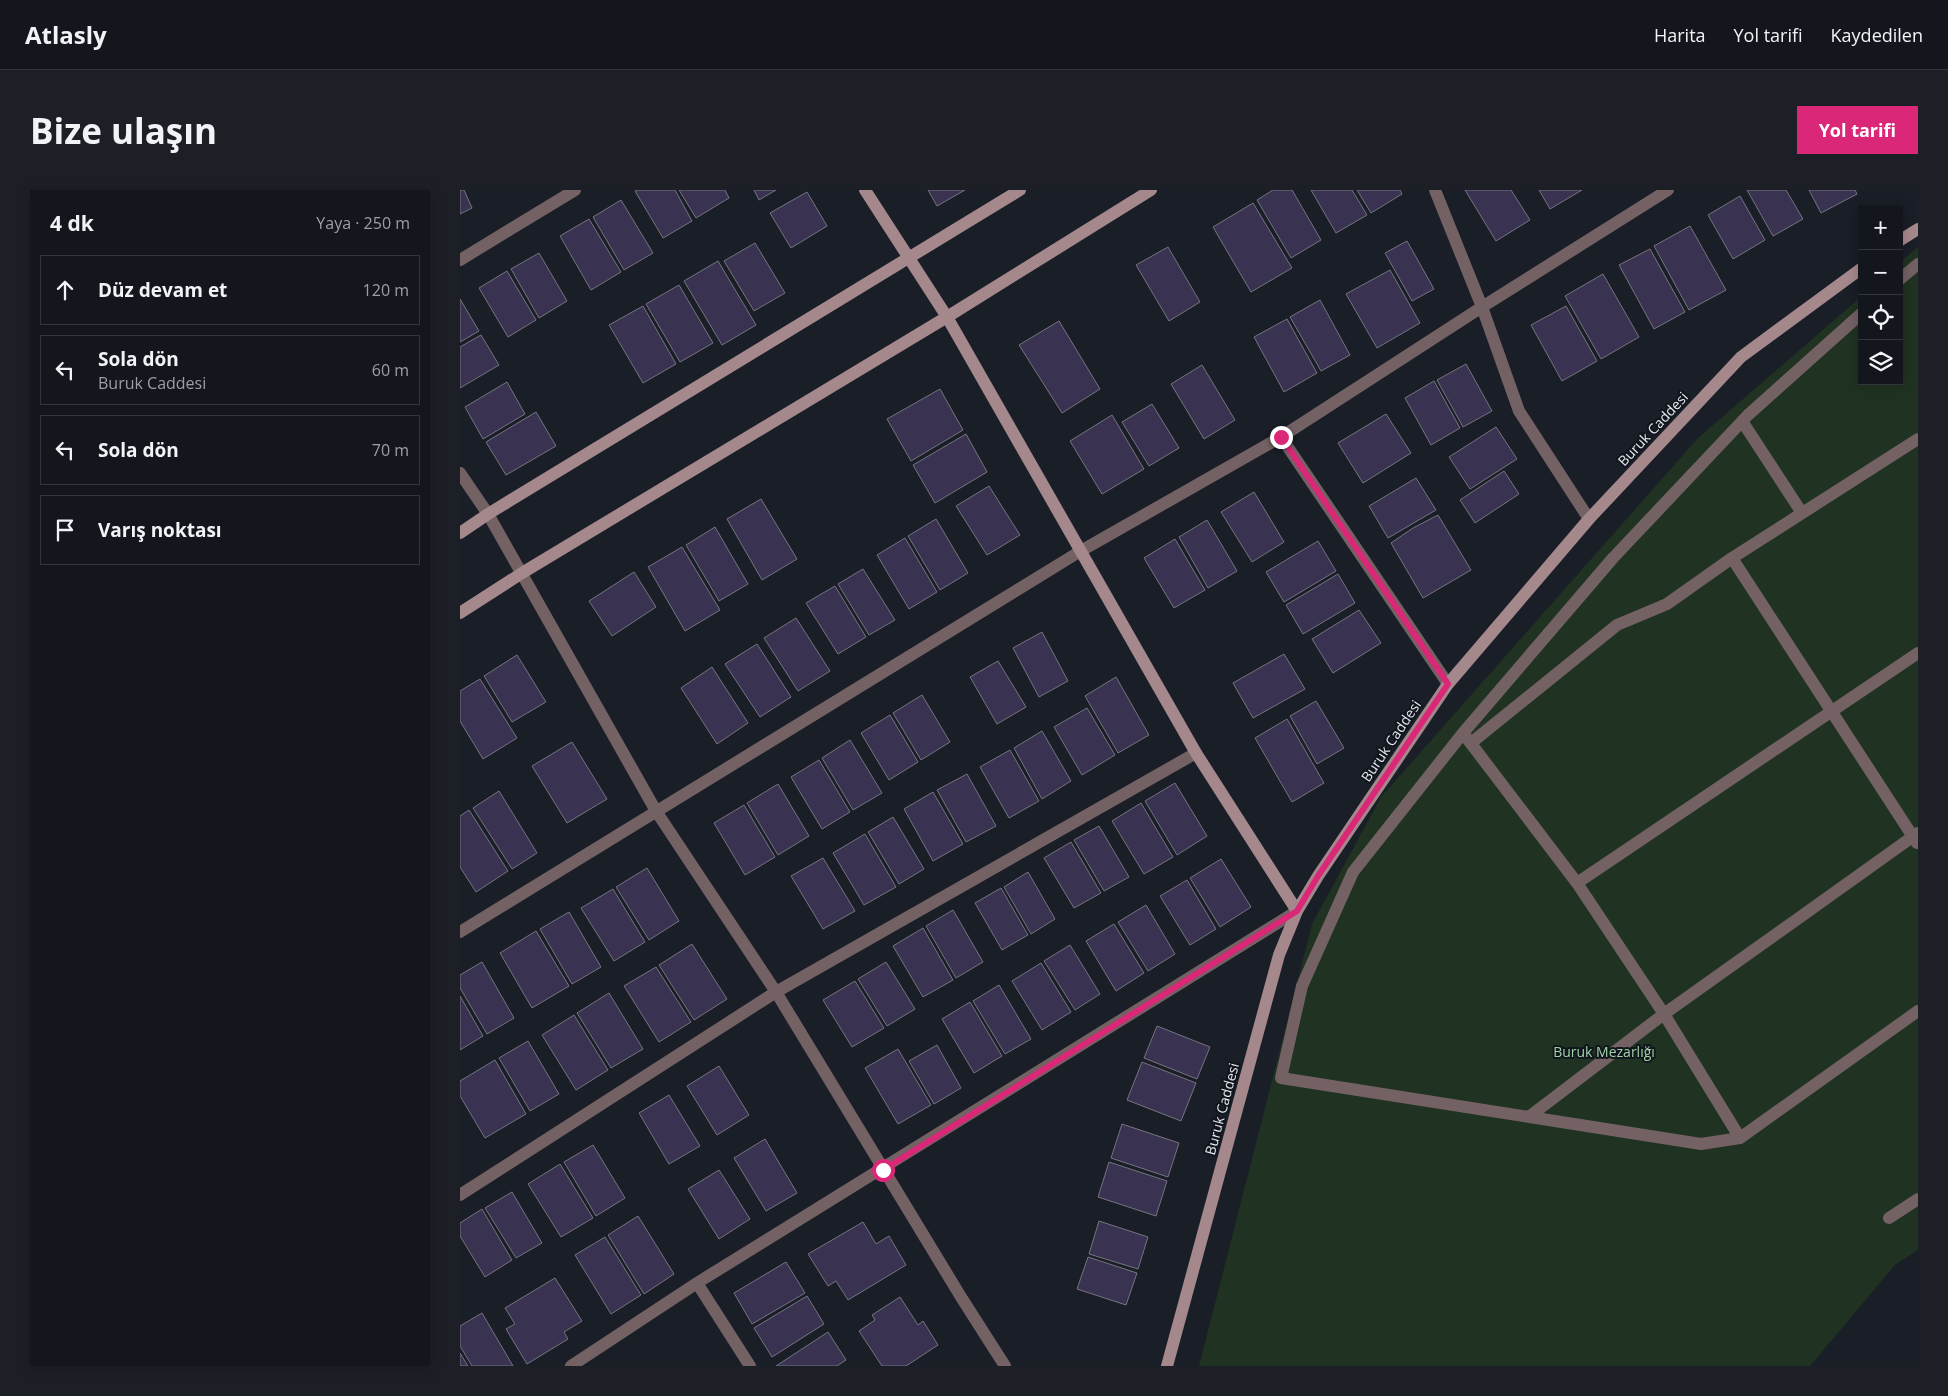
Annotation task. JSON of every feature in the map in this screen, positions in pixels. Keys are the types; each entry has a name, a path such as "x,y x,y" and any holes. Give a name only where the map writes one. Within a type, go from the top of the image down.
{"main road":[{"path":"865,190 947,317 1079,552 1196,753 1297,911"},
{"path":"460,533 488,514 1020,190"},
{"path":"460,612 947,317 1151,190"},
{"path":"1903,238 1918,229"},
{"name":"Buruk Caddesi","path":"1167,1366 1279,955 1297,911 1318,876 1448,684 1589,519 1742,357 1858,271"}],"street":[{"path":"460,260 556,195 575,190"},
{"path":"1435,190 1482,307 1519,411 1589,519"},
{"path":"460,932 1079,552 1281,437 1668,190"},
{"path":"1903,277 1918,264"},
{"path":"1858,317 1742,422 1613,558 1467,738 1353,872 1302,986 1281,1078 1701,1144 1740,1138 1918,1011"},
{"path":"1742,422 1802,512"},
{"path":"1281,437 1448,684"},
{"path":"1467,738 1616,625 1668,604 1732,558 1918,439"},
{"path":"460,473 488,514 656,811 776,992 883,1170 1006,1366"},
{"path":"1530,1116 1664,1014 1917,838 1732,558"},
{"path":"1577,883 1918,653"},
{"path":"1467,738 1577,883 1664,1014 1740,1138"},
{"path":"460,1195 776,992 1196,753"},
{"path":"571,1366 697,1284 1297,911"},
{"path":"1889,1218 1918,1199"},
{"path":"697,1284 750,1366"}],"green space":[{"name":"Buruk Mezarlığı","path":"1918,247 1918,1250 1895,1265 1810,1366 1199,1366 1312,924 1381,797 1698,438 1858,299 1858,385 1903,385 1903,260"}],"building":[{"path":"460,190 464,190 472,208 460,214"},
{"path":"675,190 692,221 663,238 635,191"},
{"path":"679,190 725,190 729,198 696,218"},
{"path":"754,190 776,190 759,200"},
{"path":"928,190 965,190 937,206"},
{"path":"1273,190 1292,190 1321,240 1291,258 1257,200"},
{"path":"1311,190 1352,190 1367,215 1336,233"},
{"path":"1357,190 1400,190 1402,194 1371,213"},
{"path":"1465,190 1511,190 1530,220 1496,241"},
{"path":"1539,190 1582,190 1550,209"},
{"path":"1747,190 1786,190 1803,219 1773,236"},
{"path":"1809,190 1855,190 1857,194 1821,213"},
{"path":"807,192 827,226 791,248 770,213"},
{"path":"1740,196 1765,240 1733,259 1708,215"},
{"path":"621,200 653,253 624,270 593,217"},
{"path":"1253,203 1292,268 1251,292 1213,227"},
{"path":"589,219 621,272 591,290 560,236"},
{"path":"1690,226 1726,290 1689,310 1654,246"},
{"path":"1407,241 1434,289 1412,301 1385,253"},
{"path":"755,243 785,293 754,311 724,261"},
{"path":"1168,247 1200,302 1169,321 1136,265"},
{"path":"1650,249 1685,312 1654,329 1619,265"},
{"path":"539,253 567,301 539,318 511,269"},
{"path":"718,261 756,325 722,345 684,281"},
{"path":"1390,270 1420,323 1377,348 1346,294"},
{"path":"507,271 536,320 508,337 479,288"},
{"path":"1603,274 1639,337 1601,359 1565,296"},
{"path":"679,285 713,343 680,362 646,304"},
{"path":"460,299 479,331 460,342"},
{"path":"1320,300 1350,355 1321,371 1290,317"},
{"path":"643,306 676,364 643,383 609,325"},
{"path":"1566,306 1597,361 1562,381 1531,325"},
{"path":"1287,319 1317,373 1284,392 1254,337"},
{"path":"1059,321 1100,389 1062,413 1019,345"},
{"path":"481,335 499,365 460,388 460,347"},
{"path":"1466,364 1492,411 1463,427 1437,380"},
{"path":"1202,365 1235,420 1204,439 1171,384"},
{"path":"1434,381 1460,428 1431,445 1405,398"},
{"path":"507,382 525,414 483,439 465,407"},
{"path":"940,389 963,430 911,461 887,419"},
{"path":"1152,404 1179,448 1149,466 1122,422"},
{"path":"536,412 556,446 506,475 486,442"},
{"path":"1386,414 1411,453 1363,483 1338,443"},
{"path":"1112,415 1144,469 1102,494 1070,441"},
{"path":"1496,427 1517,459 1470,489 1449,457"},
{"path":"966,434 987,472 935,503 913,465"},
{"path":"1504,471 1519,494 1475,523 1460,500"},
{"path":"1416,478 1436,510 1388,538 1369,506"},
{"path":"989,486 1020,535 987,555 956,506"},
{"path":"1254,492 1284,542 1252,562 1221,512"},
{"path":"761,499 797,559 762,580 727,519"},
{"path":"1438,515 1471,570 1423,598 1391,543 1413,528"},
{"path":"936,519 968,573 940,590 908,536"},
{"path":"1207,520 1237,571 1208,588 1179,537"},
{"path":"715,527 748,584 719,601 686,545"},
{"path":"905,538 937,592 909,609 877,555"},
{"path":"1175,539 1205,590 1174,608 1144,558"},
{"path":"1318,541 1336,571 1284,602 1266,572"},
{"path":"682,547 720,610 685,631 648,567"},
{"path":"863,569 895,620 869,635 838,584"},
{"path":"634,572 656,607 612,636 589,601"},
{"path":"1338,574 1355,603 1303,634 1286,605"},
{"path":"835,586 866,637 838,654 806,603"},
{"path":"1359,610 1381,643 1333,673 1312,639"},
{"path":"796,618 830,671 798,691 764,638"},
{"path":"1042,632 1068,681 1039,697 1013,648"},
{"path":"757,644 791,697 760,717 725,664"},
{"path":"1284,654 1305,689 1253,718 1233,683"},
{"path":"517,655 546,702 512,722 484,676"},
{"path":"998,661 1026,707 997,724 970,677"},
{"path":"712,667 748,723 717,744 681,688"},
{"path":"1116,677 1149,735 1118,753 1085,696"},
{"path":"480,679 517,738 483,759 460,721 460,691"},
{"path":"922,695 950,742 921,760 893,713"},
{"path":"1316,701 1344,748 1317,764 1290,716"},
{"path":"1087,708 1115,755 1082,775 1054,727"},
{"path":"890,715 918,762 889,780 861,733"},
{"path":"1287,719 1324,783 1292,802 1255,738"},
{"path":"1042,731 1071,781 1042,799 1014,748"},
{"path":"850,740 882,793 853,810 822,758"},
{"path":"572,742 607,799 567,823 532,766"},
{"path":"1010,750 1039,801 1009,818 980,767"},
{"path":"819,760 850,812 822,829 791,777"},
{"path":"967,774 996,826 966,842 937,790"},
{"path":"1175,783 1207,836 1177,855 1145,801"},
{"path":"778,784 809,836 778,855 747,803"},
{"path":"499,791 537,853 512,869 473,808"},
{"path":"933,792 963,844 933,861 904,809"},
{"path":"1141,803 1173,857 1144,874 1112,821"},
{"path":"744,805 775,857 745,875 714,823"},
{"path":"469,810 508,871 476,892 460,867 460,816"},
{"path":"893,817 924,869 899,884 868,832"},
{"path":"1099,826 1129,877 1104,891 1074,840"},
{"path":"865,834 896,887 864,905 833,853"},
{"path":"1071,842 1101,893 1074,908 1044,858"},
{"path":"823,858 855,911 823,929 791,876"},
{"path":"1221,859 1251,907 1220,927 1190,878"},
{"path":"647,868 679,921 649,940 616,887"},
{"path":"1028,872 1055,919 1031,934 1004,887"},
{"path":"1187,880 1216,929 1190,945 1160,896"},
{"path":"1001,888 1028,935 1002,950 975,903"},
{"path":"613,889 645,942 614,961 581,908"},
{"path":"1146,905 1175,954 1148,971 1118,922"},
{"path":"953,910 983,962 956,978 926,926"},
{"path":"569,912 601,967 572,984 540,929"},
{"path":"1114,924 1144,973 1116,991 1086,941"},
{"path":"923,928 953,980 923,997 893,946"},
{"path":"536,931 569,986 532,1008 500,953"},
{"path":"692,944 727,999 694,1020 659,965"},
{"path":"1070,945 1100,994 1075,1010 1044,961"},
{"path":"482,962 514,1018 487,1034 460,988 460,975"},
{"path":"886,962 915,1009 887,1026 858,979"},
{"path":"1041,963 1071,1012 1042,1030 1012,981"},
{"path":"656,967 691,1022 659,1042 624,986"},
{"path":"855,981 884,1028 852,1047 823,1000"},
{"path":"999,985 1031,1039 1005,1054 973,1001"},
{"path":"609,993 643,1049 611,1068 577,1013"},
{"path":"460,996 483,1036 460,1050"},
{"path":"970,1002 1002,1056 974,1073 942,1019"},
{"path":"574,1015 608,1070 576,1090 542,1035"},
{"path":"1157,1026 1210,1047 1197,1079 1144,1058"},
{"path":"528,1041 559,1094 530,1111 499,1058"},
{"path":"937,1045 961,1088 934,1104 909,1061"},
{"path":"898,1049 931,1105 898,1124 865,1068"},
{"path":"495,1060 526,1114 485,1138 460,1096 460,1081"},
{"path":"1142,1062 1196,1083 1181,1121 1127,1100"},
{"path":"719,1066 749,1115 717,1135 687,1086"},
{"path":"669,1095 700,1146 669,1164 639,1113"},
{"path":"1122,1124 1179,1143 1168,1177 1111,1158"},
{"path":"765,1139 797,1193 766,1211 734,1158"},
{"path":"593,1145 625,1198 596,1216 564,1162"},
{"path":"1109,1162 1167,1181 1156,1216 1098,1197"},
{"path":"560,1164 593,1218 561,1237 528,1184"},
{"path":"719,1170 750,1219 719,1239 688,1189"},
{"path":"512,1192 542,1243 516,1258 485,1208"},
{"path":"482,1209 512,1260 485,1277 460,1236 460,1223"},
{"path":"638,1216 674,1274 644,1294 608,1235"},
{"path":"1099,1221 1148,1237 1138,1269 1089,1254"},
{"path":"863,1222 876,1244 889,1236 906,1265 848,1300 836,1281 828,1286 808,1254"},
{"path":"605,1237 641,1295 611,1314 575,1255"},
{"path":"1088,1257 1137,1273 1126,1305 1077,1289"},
{"path":"786,1262 805,1293 752,1324 734,1293"},
{"path":"555,1278 582,1321 564,1332 568,1339 527,1364 506,1329 515,1324 505,1308"},
{"path":"807,1296 824,1324 772,1357 754,1328"},
{"path":"900,1297 918,1325 923,1321 938,1345 906,1366 882,1366 859,1331 875,1320 872,1315"},
{"path":"482,1313 513,1366 472,1366 460,1346 460,1326"},
{"path":"828,1332 846,1360 837,1366 776,1366"},
{"path":"460,1353 468,1366 460,1366"}],"route":[{"path":"883,1170 1297,911 1318,876 1448,684 1281,437"}]}
